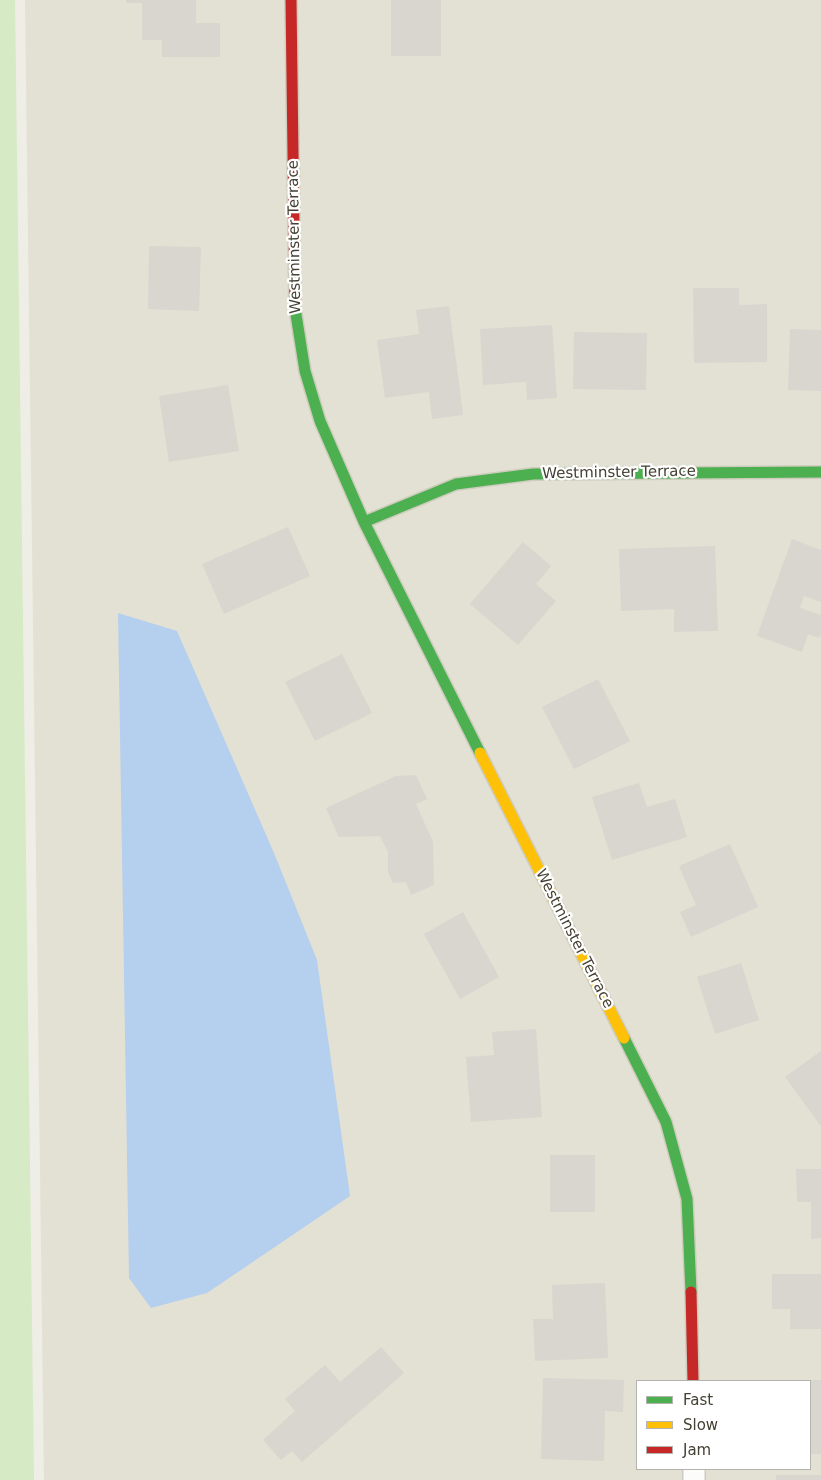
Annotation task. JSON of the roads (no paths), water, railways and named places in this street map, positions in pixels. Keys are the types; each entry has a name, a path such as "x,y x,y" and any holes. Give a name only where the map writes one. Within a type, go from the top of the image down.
{"street":[{"name":"Westminster Terrace","path":"291,0 295,308 305,371 320,421 364,522 666,1122 687,1199 691,1262 693,1380"},
{"name":"Westminster Terrace","path":"364,522 456,484 533,474 821,472"}],"water":[{"path":"118,613 177,631 274,853 317,960 350,1196 207,1293 151,1308 129,1278"}]}
